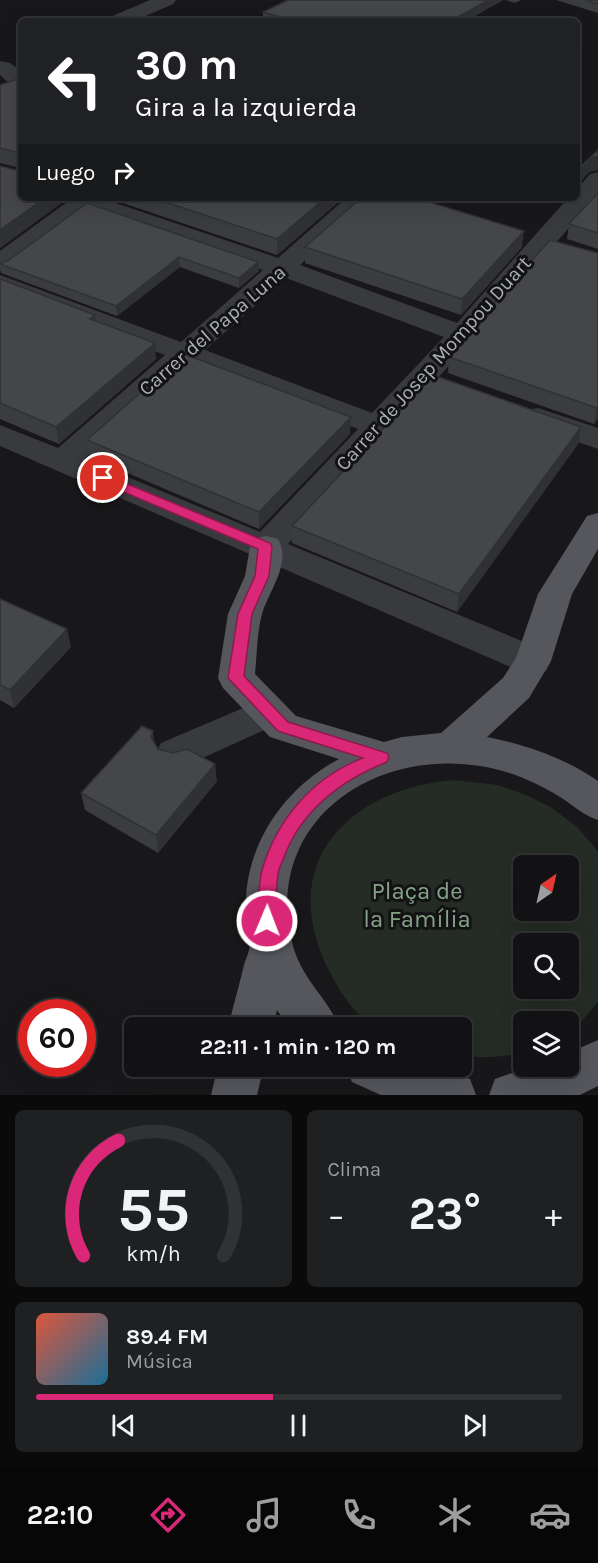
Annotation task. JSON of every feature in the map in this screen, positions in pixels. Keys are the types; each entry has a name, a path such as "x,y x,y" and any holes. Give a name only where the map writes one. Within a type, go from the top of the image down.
{"main road":[{"path":"450,747 516,688 533,661 555,594 598,524"},
{"path":"266,547 262,576 245,614 236,678 283,727 381,757"},
{"path":"310,1017 280,973 271,945 267,921 270,872 288,828 319,792 351,770 381,757 403,751 450,747 512,756 541,767 569,782 598,804"},
{"path":"253,1017 271,945"},
{"path":"512,1095 548,1087 598,1062"},
{"path":"234,1095 238,1077"},
{"path":"389,1077 428,1090 453,1095"}],"street":[{"path":"124,18 166,0"},
{"path":"8,65 18,78"},
{"path":"0,94 18,84"},
{"name":"Carrer de Josep Mompou Duart","path":"580,199 598,179"},
{"path":"0,263 80,201"},
{"path":"89,201 284,268 462,334"},
{"name":"Carrer del Papa Luna","path":"62,461 358,201"},
{"name":"Carrer de Josep Mompou Duart","path":"266,547 462,334 578,201"},
{"path":"0,283 378,426"},
{"path":"424,376 456,387"},
{"path":"511,408 598,439"},
{"path":"0,435 533,661"},
{"path":"174,753 269,712"}],"green space":[{"name":"Plaça de la Família","path":"454,780 498,785 552,808 577,827 598,852 598,1002 581,1022 579,1024 579,1011 513,1011 513,1054 478,1057 472,1057 472,1017 361,1017 332,976 316,937 311,902 316,869 330,841 352,818 380,799 415,787"}],"building":[{"path":"288,0 488,0 456,18 279,18 281,17 263,12"},
{"path":"586,0 598,0 598,4"},
{"path":"18,79 18,152 0,148 0,85"},
{"path":"598,150 598,156 592,157 580,171 580,167"},
{"path":"0,166 18,170 18,201 41,201 0,230"},
{"path":"598,193 598,233 569,224"},
{"path":"162,201 321,201 277,239"},
{"path":"358,201 426,201 524,231 462,299 305,247"},
{"path":"87,203 258,262 239,278 179,257 116,306 0,264 9,260"},
{"path":"550,240 598,253 597,408 449,357 493,310 489,309"},
{"path":"0,279 95,315 90,319 155,343 56,427 0,403"},
{"path":"184,354 351,417 259,512 87,440"},
{"path":"433,375 581,427 459,594 292,526"},
{"path":"0,599 67,629 10,690 0,685"},
{"path":"142,726 153,731 151,737 158,749 173,753 187,749 215,764 156,835 81,793"}],"route":[{"path":"103,478 266,547 262,576 245,614 236,678 283,727 381,757 358,766 319,792 288,828 277,849 270,872 267,921"}]}
